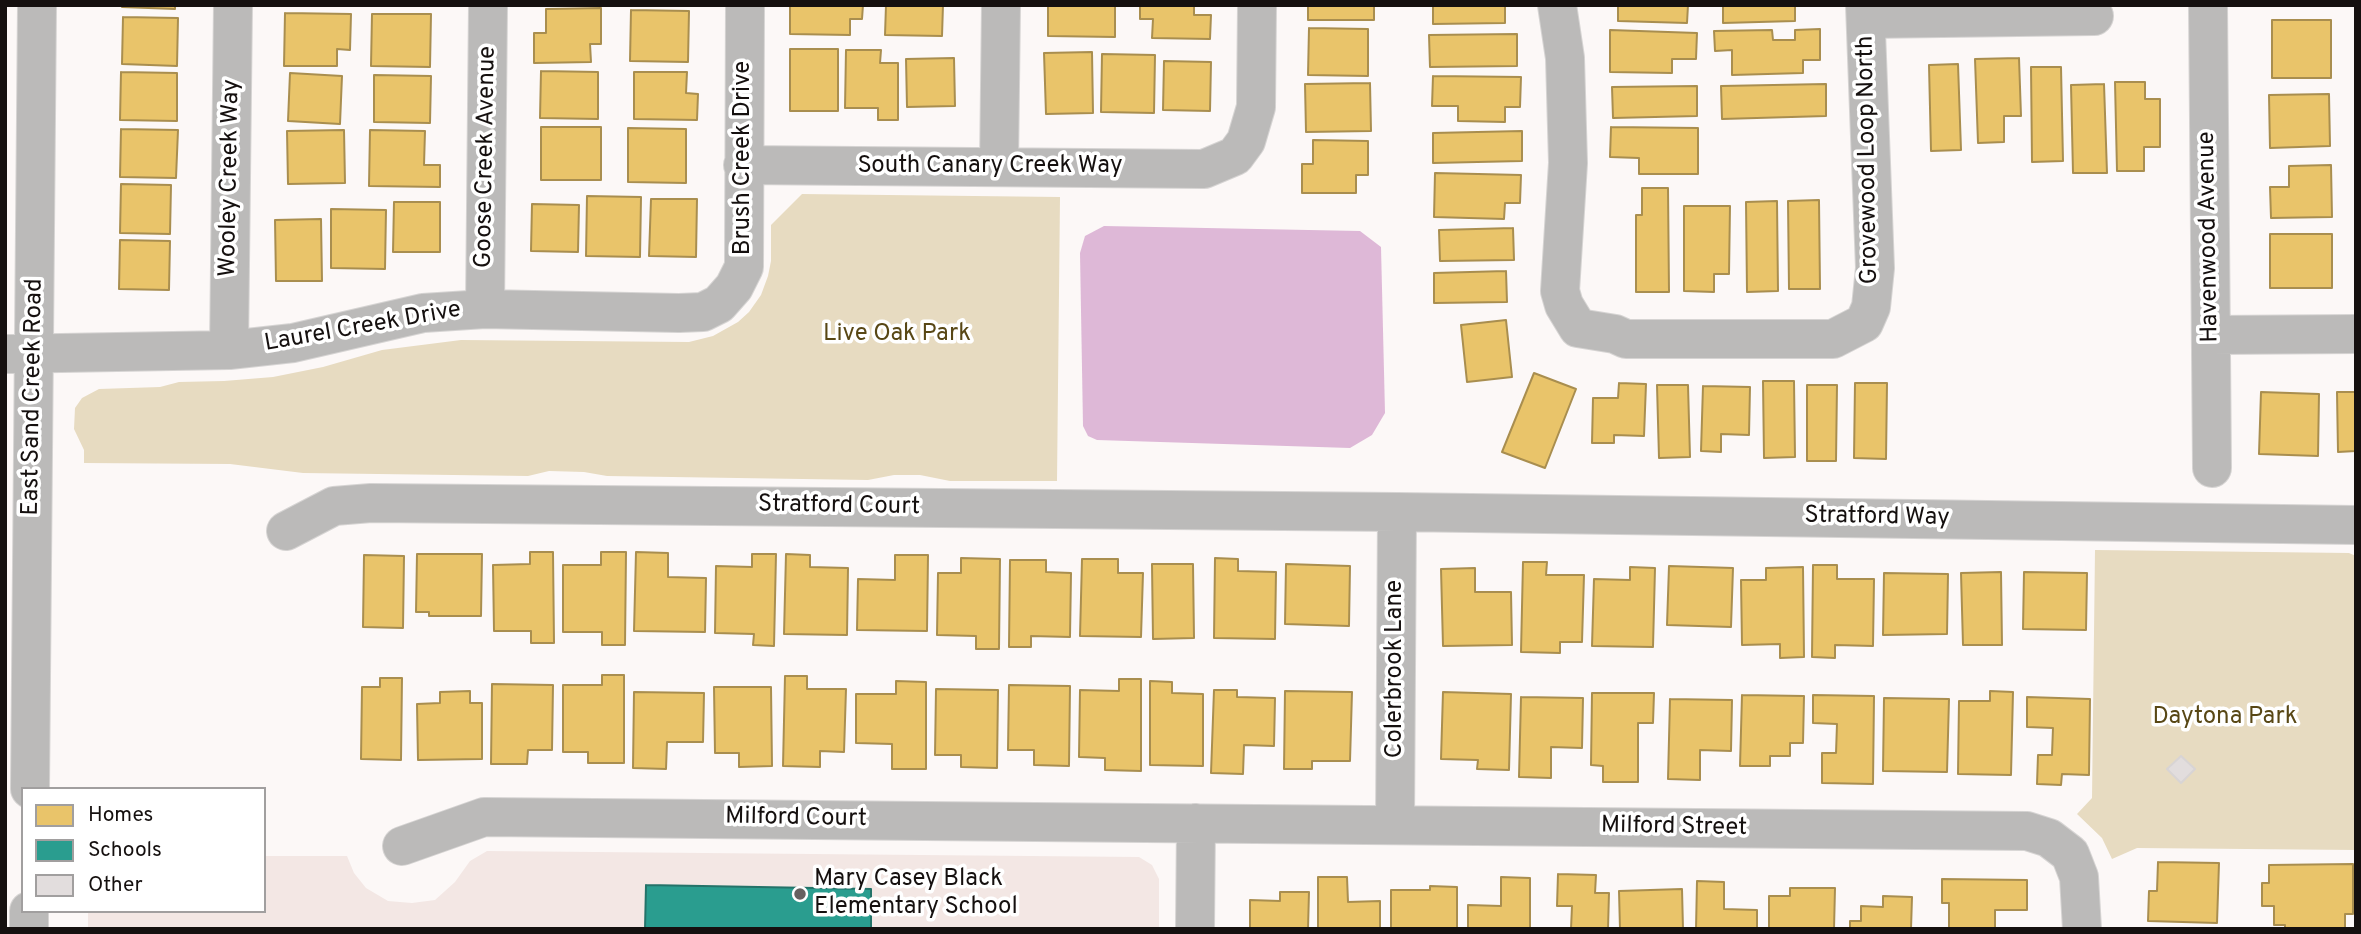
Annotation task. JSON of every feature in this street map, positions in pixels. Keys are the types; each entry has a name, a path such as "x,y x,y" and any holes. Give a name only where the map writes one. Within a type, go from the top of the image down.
{"street":[{"name":"East Sand Creek Road","path":"30,787 20,354 37,5"},
{"name":"Wooley Creek Way","path":"229,350 233,5"},
{"name":"Goose Creek Avenue","path":"485,309 488,5"},
{"name":"Brush Creek Drive","path":"719,304 734,287 744,267 745,5"},
{"path":"999,167 1001,5"},
{"name":"South Canary Creek Way","path":"743,165 1204,169 1235,156 1246,141 1256,107 1257,5"},
{"name":"Grovewood Loop North","path":"1557,5 1565,58 1568,163 1560,292 1564,305 1578,328 1615,334 1626,340 1833,339 1864,323 1871,307 1875,268 1866,12"},
{"name":"Havenwood Avenue","path":"2208,5 2212,468"},
{"path":"1866,12 2094,16"},
{"name":"Laurel Creek Drive","path":"20,354 229,350 293,343 423,313 485,309 679,313 703,312 719,304"},
{"path":"2211,335 2356,334"},
{"name":"Stratford Court","path":"286,531 334,506 371,503 1397,512"},
{"name":"Stratford Way","path":"1397,512 2356,525"},
{"name":"Colerbrook Lane","path":"1395,825 1397,512"},
{"name":"Milford Court","path":"402,846 484,817 1196,823"},
{"path":"1195,929 1196,823"},
{"name":"Milford Street","path":"1196,823 2026,831 2049,838 2070,854 2080,877 2082,929"}],"shaded area":[{"path":"1104,226 1360,231 1381,247 1385,413 1372,435 1350,448 1097,440 1088,436 1083,426 1080,253 1085,236"},
{"name":"Mary Casey Black Elementary School","path":"487,851 1139,857 1152,865 1159,879 1159,929 88,929 88,913 266,913 266,856 347,856 354,873 366,888 388,901 412,903 435,900 455,882 470,861"}],"green space":[{"name":"Live Oak Park","path":"802,194 1060,197 1057,481 950,481 920,475 894,475 868,480 607,476 549,471 528,476 303,473 230,464 84,463 84,450 74,429 75,408 82,398 99,389 160,387 179,382 273,377 323,367 382,350 461,340 689,342 713,336 738,322 761,295 771,261 771,225"},
{"name":"Daytona Park","path":"2095,550 2349,553 2356,556 2356,850 2137,848 2112,859 2102,838 2077,814 2092,798"}],"building: Homes":[{"path":"175,5 175,9 122,7"},
{"path":"790,5 863,5 862,19 850,19 850,35 790,34"},
{"path":"886,5 943,5 942,36 885,35"},
{"path":"1115,5 1115,37 1048,36 1048,6"},
{"path":"1140,5 1194,5 1194,15 1211,15 1210,39 1152,38 1153,19 1140,19"},
{"path":"1308,5 1374,5 1374,20 1308,20"},
{"path":"1433,5 1505,5 1505,23 1433,24"},
{"path":"1688,5 1687,23 1618,21 1618,6 1601,6"},
{"path":"1723,5 1812,6 1795,6 1795,21 1723,23"},
{"path":"601,8 601,44 590,44 591,62 534,63 534,33 546,33 546,9"},
{"path":"631,10 689,11 688,62 630,61"},
{"path":"285,13 351,14 350,50 337,49 337,66 284,66"},
{"path":"372,14 431,14 430,67 371,66"},
{"path":"123,17 178,18 177,66 122,64"},
{"path":"2272,20 2331,20 2331,78 2272,78"},
{"path":"1309,28 1368,29 1368,76 1308,75"},
{"path":"1820,29 1820,60 1803,60 1803,73 1732,75 1732,50 1715,51 1714,31 1772,30 1773,40 1795,40 1795,30"},
{"path":"1610,30 1697,33 1696,59 1672,59 1672,73 1610,72"},
{"path":"1517,34 1517,66 1430,67 1429,35"},
{"path":"790,49 838,49 838,111 790,111"},
{"path":"846,50 881,50 880,63 898,63 898,120 878,120 878,108 845,108"},
{"path":"1092,52 1093,113 1046,114 1044,53"},
{"path":"1102,54 1155,55 1154,113 1101,112"},
{"path":"954,58 955,106 907,107 906,59"},
{"path":"2019,58 2021,116 2004,116 2004,142 1978,143 1975,59"},
{"path":"1164,61 1211,62 1210,111 1163,110"},
{"path":"1958,64 1961,150 1931,151 1929,65"},
{"path":"2031,67 2061,67 2063,161 2032,162"},
{"path":"541,71 598,72 598,119 540,118"},
{"path":"121,72 177,73 177,121 120,120"},
{"path":"634,72 687,72 686,93 698,94 697,120 634,119"},
{"path":"290,73 342,76 340,124 288,121"},
{"path":"374,75 431,76 430,123 374,122"},
{"path":"1433,76 1521,77 1520,107 1505,107 1505,122 1458,121 1458,106 1432,106"},
{"path":"2115,82 2145,82 2145,99 2160,99 2160,147 2144,147 2144,171 2117,171"},
{"path":"1370,83 1371,131 1306,132 1305,84"},
{"path":"1826,84 1826,116 1722,119 1721,86"},
{"path":"2104,84 2107,173 2073,173 2071,85"},
{"path":"1697,86 1697,116 1613,118 1612,87"},
{"path":"2329,94 2330,146 2270,148 2269,95"},
{"path":"541,127 601,127 601,180 541,180"},
{"path":"1611,127 1698,128 1698,174 1639,174 1639,158 1610,157"},
{"path":"628,128 686,129 686,183 628,182"},
{"path":"121,129 178,130 176,178 120,177"},
{"path":"344,130 345,183 288,184 287,131"},
{"path":"370,130 425,131 424,165 440,165 440,187 369,186"},
{"path":"1522,131 1522,161 1433,163 1433,133"},
{"path":"1313,140 1368,141 1368,175 1356,175 1356,193 1302,193 1302,164 1313,164"},
{"path":"2331,165 2332,217 2271,218 2270,187 2289,187 2289,166"},
{"path":"1435,173 1521,175 1520,203 1505,203 1504,219 1434,217"},
{"path":"121,184 171,185 170,234 120,233"},
{"path":"1642,188 1668,188 1669,292 1636,292 1636,215 1642,215"},
{"path":"587,196 641,197 640,257 586,256"},
{"path":"651,199 697,199 696,257 649,256"},
{"path":"1819,200 1820,289 1789,289 1788,201"},
{"path":"1777,201 1778,291 1747,292 1746,202"},
{"path":"394,202 440,202 440,252 393,252"},
{"path":"532,204 579,205 578,252 531,251"},
{"path":"1684,206 1730,206 1729,274 1714,274 1714,292 1684,291"},
{"path":"331,209 386,210 385,269 331,268"},
{"path":"321,219 322,281 276,281 275,220"},
{"path":"1513,228 1514,260 1440,261 1439,230"},
{"path":"2270,234 2332,234 2332,288 2270,288"},
{"path":"120,240 170,241 169,290 119,289"},
{"path":"1506,271 1507,302 1434,303 1434,273"},
{"path":"1506,320 1512,377 1467,382 1461,325"},
{"path":"1534,373 1576,389 1545,468 1502,452"},
{"path":"1763,381 1794,381 1795,457 1764,458"},
{"path":"1619,383 1646,384 1644,436 1614,435 1614,443 1592,443 1593,398 1618,398"},
{"path":"1855,383 1887,383 1886,459 1854,458"},
{"path":"1657,385 1688,385 1690,457 1659,458"},
{"path":"1807,385 1837,385 1836,461 1807,461"},
{"path":"1703,386 1750,387 1749,435 1721,434 1721,452 1701,451"},
{"path":"2261,392 2319,394 2318,456 2259,454"},
{"path":"2337,392 2356,392 2356,451 2338,452"},
{"path":"530,552 553,552 554,643 531,643 531,631 494,631 493,565 530,564"},
{"path":"601,552 626,552 625,645 602,645 602,632 563,632 563,565 601,565"},
{"path":"636,552 668,553 668,577 706,578 705,632 634,631"},
{"path":"417,554 482,554 481,616 429,616 429,612 416,612"},
{"path":"752,554 776,554 774,646 753,645 754,634 715,633 716,566 752,567"},
{"path":"786,554 810,555 810,567 848,568 847,635 784,634"},
{"path":"364,555 404,556 403,628 363,627"},
{"path":"895,555 928,555 927,631 857,630 858,579 895,580"},
{"path":"961,558 1000,559 999,649 976,649 976,636 937,635 938,573 961,573"},
{"path":"1215,558 1238,559 1238,571 1276,572 1275,639 1214,638"},
{"path":"1082,559 1118,559 1118,573 1143,573 1141,637 1080,636"},
{"path":"1010,560 1046,560 1046,572 1071,573 1070,637 1031,636 1031,647 1009,647"},
{"path":"1523,562 1547,562 1546,575 1584,575 1582,642 1560,642 1560,653 1521,652"},
{"path":"1152,564 1193,564 1194,638 1153,639"},
{"path":"1286,564 1350,566 1349,626 1285,624"},
{"path":"1813,565 1837,565 1837,579 1874,579 1873,646 1835,645 1835,658 1812,657"},
{"path":"1669,566 1733,568 1731,627 1667,625"},
{"path":"1630,567 1655,568 1653,647 1592,646 1594,579 1630,580"},
{"path":"1803,567 1804,657 1780,658 1780,644 1742,645 1741,580 1766,580 1766,568"},
{"path":"1475,568 1475,592 1511,592 1512,645 1443,646 1441,569"},
{"path":"2001,572 2002,645 1963,645 1961,573"},
{"path":"2024,572 2087,573 2086,630 2023,629"},
{"path":"1884,573 1948,574 1947,634 1883,635"},
{"path":"602,675 624,675 624,763 588,763 588,752 563,752 563,685 602,685"},
{"path":"785,676 807,676 807,689 846,689 844,752 820,751 820,767 783,766"},
{"path":"380,678 402,678 401,760 361,759 362,687 380,687"},
{"path":"1119,679 1141,679 1141,771 1105,770 1105,758 1079,757 1080,690 1119,691"},
{"path":"896,681 926,682 926,769 892,769 892,744 856,743 856,694 896,694"},
{"path":"1150,681 1172,682 1172,693 1203,694 1203,766 1150,765"},
{"path":"492,684 553,685 552,750 528,750 527,764 491,764"},
{"path":"1009,685 1070,686 1069,766 1034,765 1034,750 1008,750"},
{"path":"714,687 771,687 772,766 739,767 739,753 715,753"},
{"path":"936,689 998,690 997,768 961,767 961,755 935,755"},
{"path":"1214,690 1237,690 1237,697 1275,698 1274,746 1244,745 1243,774 1211,773"},
{"path":"470,691 470,703 482,703 482,759 418,760 417,704 440,703 440,692"},
{"path":"1285,691 1352,692 1350,761 1312,761 1312,769 1284,769"},
{"path":"1990,691 2013,692 2011,775 1958,774 1959,701 1990,701"},
{"path":"634,692 704,693 703,742 667,742 666,769 633,768"},
{"path":"1443,692 1511,694 1509,770 1477,769 1478,760 1441,759"},
{"path":"1592,693 1654,693 1653,723 1638,723 1638,782 1603,782 1603,766 1591,765"},
{"path":"1742,695 1804,696 1803,743 1790,743 1790,756 1770,756 1770,766 1740,766"},
{"path":"1813,695 1874,696 1873,784 1822,783 1822,753 1836,753 1837,724 1813,723"},
{"path":"1521,697 1583,698 1582,748 1551,747 1551,778 1519,777"},
{"path":"2027,697 2090,699 2089,775 2062,774 2061,785 2037,784 2038,755 2052,755 2053,728 2027,727"},
{"path":"1884,698 1949,699 1947,772 1883,771"},
{"path":"1670,699 1732,700 1731,751 1700,750 1700,780 1668,779"},
{"path":"2158,862 2219,863 2217,923 2148,921 2149,891 2157,891"},
{"path":"2353,864 2353,914 2345,914 2345,929 2285,929 2285,925 2274,925 2274,906 2262,906 2262,883 2269,883 2269,865"},
{"path":"1558,874 1596,875 1595,893 1609,893 1608,929 1571,929 1572,906 1557,906"},
{"path":"1318,877 1347,877 1348,902 1380,901 1380,929 1318,929"},
{"path":"1501,877 1530,878 1530,929 1468,929 1468,905 1501,906"},
{"path":"1942,879 2027,880 2027,910 1995,910 1995,929 1949,929 1949,903 1942,903"},
{"path":"1697,881 1724,882 1724,909 1757,910 1757,929 1696,929"},
{"path":"1430,886 1457,887 1457,929 1391,929 1391,890 1430,890"},
{"path":"1790,888 1835,888 1834,929 1769,929 1769,896 1790,896"},
{"path":"1682,889 1683,929 1620,929 1619,891"},
{"path":"1280,892 1309,892 1308,929 1250,929 1250,900 1280,901"},
{"path":"1883,896 1912,897 1911,929 1850,929 1850,921 1861,921 1861,906 1883,907"}],"building: Schools":[{"path":"646,885 871,889 871,929 645,929"}],"building: Other":[{"path":"2181,756 2195,769 2181,783 2167,769"}],"place":[{"name":"Mary Casey Black Elementary School","path":"800,894"}]}
